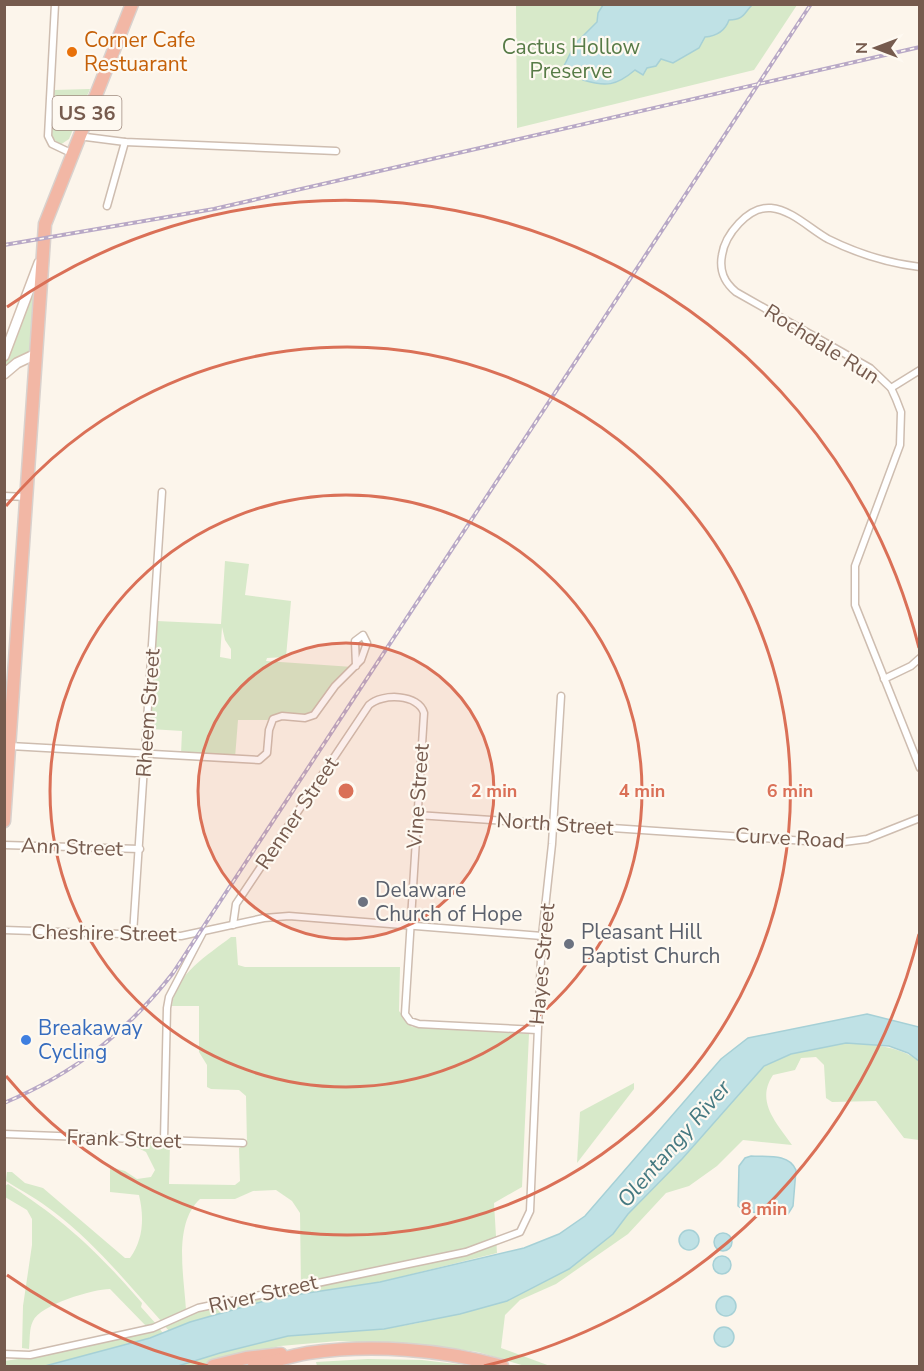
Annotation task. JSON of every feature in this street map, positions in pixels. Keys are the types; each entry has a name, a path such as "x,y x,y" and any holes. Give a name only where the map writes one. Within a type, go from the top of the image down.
{"highway":[{"name":"US 36","path":"115,43 126,4"},
{"name":"US 36","path":"4,820 10,746 10,651 27,497 41,258 48,213 132,4"},
{"path":"213,1366 264,1355 357,1350 404,1350 465,1358 502,1366"},
{"path":"254,1366 307,1353"}],"main road":[{"path":"4,356 41,258"},
{"path":"4,374 17,363 36,354"}],"street":[{"path":"55,4 48,136 54,146 71,153"},
{"path":"78,136 125,142 336,151"},
{"path":"107,206 125,142"},
{"name":"Rochdale Run","path":"920,267 867,256 827,238 782,211 770,208 756,210 746,216 723,248 722,274 736,292 870,368 891,388 901,412 900,445 855,566 853,587 855,605 920,768"},
{"path":"891,388 920,370"},
{"name":"Rheem Street","path":"133,934 162,492"},
{"path":"4,496 27,497"},
{"path":"884,679 911,666 920,658"},
{"path":"10,746 253,760 263,758 267,753 270,724 277,717 310,717 356,666"},
{"name":"Hayes Street","path":"521,1231 530,1211 542,936 547,913 561,696"},
{"name":"Vine Street","path":"399,699 418,703 424,713 404,1006 407,1018 419,1024 537,1030"},
{"name":"Renner Street","path":"233,925 236,904 369,705 377,700 399,699"},
{"name":"North Street","path":"417,815 656,831"},
{"name":"Curve Road","path":"656,831 848,842 867,839 920,818"},
{"name":"Ann Street","path":"4,845 140,849"},
{"path":"164,1140 169,997 203,932 289,916 542,936"},
{"name":"Cheshire Street","path":"4,930 181,936 203,932"},
{"name":"Frank Street","path":"4,1134 243,1143"},
{"name":"River Street","path":"4,1354 30,1355 153,1328 198,1308 466,1252 506,1239 521,1231"}],"green space":[{"name":"Cactus Hollow Preserve","path":"516,5 797,5 754,70 517,128"},
{"path":"90,89 69,139 60,145 52,137 54,90"},
{"path":"31,294 34,294 30,352 5,371 5,362"},
{"path":"225,561 249,564 245,595 291,601 286,657 267,658 266,661 353,667 309,715 270,720 238,720 235,758 181,754 182,731 150,729 157,621 221,624","holes":["222,627 225,640 231,649 231,659 220,657"]},
{"path":"231,937 236,937 238,965 245,967 400,967 399,1011 412,1027 529,1034 522,1187 494,1203 497,1253 380,1282 275,1298 169,1331 164,1325 183,1315 301,1288 300,1213 292,1201 276,1190 253,1191 235,1199 200,1199 186,1222 183,1236 182,1267 186,1310 162,1322 111,1264 69,1224 6,1181 7,1172 12,1172 25,1183 43,1188 125,1258 130,1258 135,1251 142,1227 139,1195 110,1192 110,1167 125,1171 137,1179 151,1177 155,1170 146,1152 136,1147 135,1143 170,1143 169,1184 235,1185 240,1181 239,1148 247,1144 246,1096 239,1090 207,1087 207,1065 199,1052 199,1006 172,1006 174,995 186,975 203,958"},
{"path":"846,1043 893,1049 919,1061 919,1140 904,1138 876,1101 832,1102 826,1098 824,1065 816,1057 801,1058 795,1070 773,1075 766,1094 767,1103 770,1112 792,1145 743,1140 717,1166 689,1186 666,1193 628,1234 556,1284 520,1300 505,1315 501,1348 550,1366 525,1366 478,1352 434,1346 338,1341 280,1346 201,1366 178,1366 288,1336 384,1329 418,1323 507,1300 526,1291 569,1269 613,1234 628,1214 682,1159 764,1066 791,1054"},
{"path":"634,1083 634,1089 577,1163 580,1112"},
{"path":"8,1184 64,1224 111,1268 142,1303 141,1307 157,1325 147,1327 110,1289 102,1290 68,1299 46,1309 33,1321 29,1349 22,1348 23,1306 32,1245 32,1219 27,1210 5,1197 5,1186"},
{"path":"158,1327 163,1333 45,1366 5,1366 4,1361 39,1356"},
{"path":"368,1359 422,1360 473,1366 317,1366 316,1362"}],"water":[{"path":"603,5 752,5 741,17 729,20 720,32 705,37 699,48 673,63 661,59 656,66 647,68 643,75 635,70 616,82 598,84 583,80 583,73 575,75 563,68 575,44 597,22 598,13"},
{"name":"Olentangy River","path":"867,1014 919,1027 919,1061 908,1053 889,1046 846,1043 791,1054 764,1066 682,1159 628,1214 613,1234 569,1269 507,1301 460,1314 384,1329 288,1336 178,1366 45,1366 150,1338 190,1322 275,1298 380,1282 524,1248 559,1234 585,1216 721,1059 748,1038"},
{"path":"751,1156 783,1158 793,1165 796,1170 793,1206 788,1214 746,1212 738,1206 739,1166 745,1158"},
{"path":"689,1230 696,1233 699,1240 696,1247 689,1250 682,1247 679,1240 682,1233"},
{"path":"723,1233 729,1236 732,1242 729,1248 723,1251 717,1248 714,1242 717,1236"},
{"path":"718,1256 726,1256 731,1261 729,1272 718,1274 713,1269 713,1261"},
{"path":"722,1296 730,1296 736,1302 736,1310 730,1316 722,1316 716,1310 716,1302"},
{"path":"720,1327 728,1327 734,1333 734,1341 728,1347 720,1347 714,1341 714,1333"}],"railway":[{"path":"4,1103 54,1078 98,1049 137,1014 173,973 811,4"},
{"path":"4,245 214,209 920,47"}],"place":[{"name":"Corner Cafe Restuarant","path":"72,52"},
{"name":"Delaware Church of Hope","path":"363,902"},
{"name":"Pleasant Hill Baptist Church","path":"569,944"},
{"name":"Breakaway Cycling","path":"26,1040"}]}
